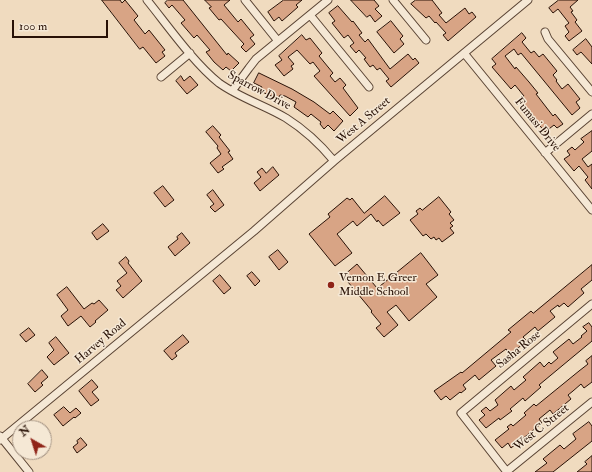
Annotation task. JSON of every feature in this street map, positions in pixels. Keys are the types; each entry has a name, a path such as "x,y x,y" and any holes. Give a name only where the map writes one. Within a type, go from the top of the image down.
{"street":[{"name":"Sparrow Drive","path":"147,0 205,70 232,92 298,126 320,145 334,161"},
{"path":"244,0 278,41"},
{"path":"232,92 256,59 328,0"},
{"path":"393,0 426,40"},
{"name":"West A Street","path":"216,262 334,161 528,0"},
{"path":"310,15 369,87"},
{"path":"545,32 548,39 592,92"},
{"path":"161,77 190,53"},
{"name":"Fumasi Drive","path":"464,53 592,210"},
{"path":"545,153 592,114"},
{"name":"Harvey Road","path":"1,438 216,262"},
{"name":"Sasha Rose","path":"507,472 461,412 592,304"},
{"name":"West C Street","path":"507,472 592,402"},
{"path":"1,438 29,472"}],"building":[{"path":"102,0 120,0 122,3 125,0 138,16 134,20 145,34 149,30 165,50 162,52 165,56 156,63 143,47 140,49"},
{"path":"168,0 183,0 227,55 228,53 239,63 231,71 226,67 223,70 214,62 206,52 210,50 197,35 194,38 181,23 185,20 172,5 169,8 165,3"},
{"path":"205,0 230,0 224,5 238,22 241,19 254,35 250,38 255,44 246,52 241,47 244,44 221,19 219,20 209,8 211,7"},
{"path":"284,0 302,0 296,5 298,7 282,21 279,17 274,21 268,12"},
{"path":"351,0 374,0 379,6 375,9 382,16 375,22 370,15 367,17"},
{"path":"416,0 432,0 442,13 439,15 446,23 465,8 469,14 472,12 476,17 448,41 443,35 446,33 436,22 435,23 429,16 426,18 411,4"},
{"path":"559,0 578,0 570,7 573,11 571,12 577,20 575,22 582,31 569,41 565,36 569,32 565,26 569,23 558,9 553,13 549,8"},
{"path":"338,6 352,22 353,21 362,33 359,35 365,42 368,39 390,69 408,54 413,60 415,58 419,63 391,87 386,81 389,79 380,68 377,70 373,65 370,67 364,59 366,58 359,50 356,53 350,46 354,43 348,35 344,38 332,23 335,21 329,13"},
{"path":"391,21 403,36 400,39 404,44 394,53 377,32"},
{"path":"522,33 526,38 522,42 531,53 534,51 539,57 543,54 557,71 553,75 562,89 568,84 580,99 576,102 580,108 572,115 521,53 518,55 514,49 505,56 538,93 536,94 553,116 555,114 563,124 557,128 554,125 545,132 519,100 524,96 515,85 511,89 492,67 496,64 492,59"},
{"path":"302,35 306,40 310,38 322,53 319,56 333,73 330,76 335,82 340,78 346,85 343,88 358,108 350,116 314,76 320,71 313,62 310,64 297,50 288,57 294,64 291,66 293,69 284,76 275,65 282,60 279,56"},
{"path":"586,39 592,47 592,64 581,52 577,55 573,50"},
{"path":"259,73 292,89 314,102 330,114 333,111 343,121 334,131 328,125 324,129 320,124 321,122 311,114 308,117 294,107 296,102 285,96 280,95 278,99 260,91 262,87 254,83"},
{"path":"181,76 184,81 190,76 198,85 187,94 176,81"},
{"path":"213,126 221,135 219,137 230,151 228,152 233,159 222,167 224,169 218,173 210,163 221,154 217,148 218,146 206,132"},
{"path":"592,131 592,151 582,159 588,167 592,164 592,189 585,180 588,177 579,166 574,171 564,159 570,155 567,151 572,147 575,150 584,142 581,139"},
{"path":"273,167 279,175 260,191 254,183 261,177 257,172 262,168 266,173"},
{"path":"163,186 174,200 165,207 154,193"},
{"path":"213,190 224,205 215,212 210,207 214,204 207,195"},
{"path":"385,196 400,213 383,226 378,220 377,222 371,214 357,226 353,221 337,234 352,253 335,266 309,234 330,217 328,214 347,198 350,200 352,198 364,213"},
{"path":"439,197 451,212 449,214 454,220 450,223 453,226 450,228 454,233 442,242 439,238 436,240 434,237 431,239 426,234 423,236 410,220 418,214 416,211 420,208 422,210"},
{"path":"103,224 109,231 97,240 92,233"},
{"path":"182,233 190,243 175,256 168,247 178,239 177,237"},
{"path":"278,250 288,262 279,270 269,257"},
{"path":"421,253 438,275 426,284 437,297 409,321 396,305 387,312 398,325 384,337 376,328 381,324 343,276 357,264 377,288"},
{"path":"126,257 129,261 128,263 142,281 123,298 116,290 121,286 117,281 127,273 119,263"},
{"path":"592,265 592,280 581,289 584,293 568,307 564,303 559,307 558,305 550,311 555,317 538,331 535,327 523,337 527,341 510,354 506,349 491,360 496,366 479,380 475,375 463,385 466,389 461,393 460,392 450,400 446,396 441,400 434,391 461,372 462,373 511,332 508,330 531,311 533,313"},
{"path":"252,272 260,281 255,286 247,276"},
{"path":"220,275 231,288 224,294 213,281"},
{"path":"67,287 84,309 99,300 108,310 90,327 81,316 68,326 61,316 68,310 57,295"},
{"path":"589,323 592,327 592,341 539,385 541,387 525,401 523,398 510,409 512,411 500,420 499,418 486,428 479,420 485,415 481,411 486,407 490,411 498,405 495,400 511,386 514,390 526,380 523,377 540,362 544,367 549,362 551,364 558,358 553,352 569,339 573,344 582,337 581,336 587,331 583,327"},
{"path":"29,328 35,335 26,342 20,335"},
{"path":"183,335 189,342 175,353 177,356 172,360 164,351"},
{"path":"56,337 69,353 54,365 47,357 54,350 49,343"},
{"path":"592,356 592,382 584,388 581,384 568,395 571,399 553,414 550,410 539,419 542,423 511,448 508,443 502,448 495,440 509,429 507,427 511,424 513,426 526,415 524,413 534,404 536,406 588,364 586,361"},
{"path":"42,370 48,377 41,383 43,385 35,392 28,384"},
{"path":"92,380 98,387 92,392 99,400 91,406 79,391"},
{"path":"64,407 70,413 76,408 81,413 63,426 54,415"},
{"path":"589,422 592,426 592,441 553,472 535,472 547,463 543,459 560,445 564,449 576,439 573,434"},
{"path":"81,438 87,445 77,453 73,447"},
{"path":"592,456 592,472 577,472 587,464 585,462"}],"place":[{"name":"Vernon E Greer Middle School","path":"331,285"}]}
